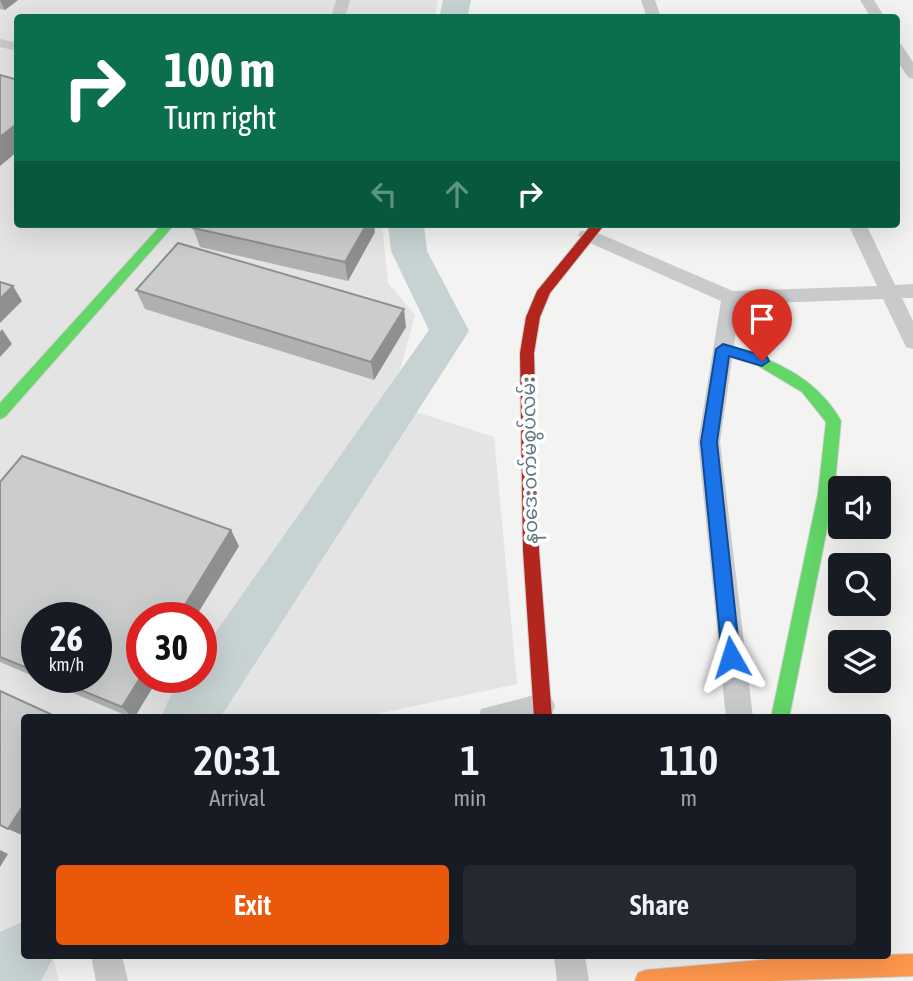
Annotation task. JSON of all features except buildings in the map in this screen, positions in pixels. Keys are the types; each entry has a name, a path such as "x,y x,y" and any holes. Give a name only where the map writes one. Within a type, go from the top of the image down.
{"street":[{"path":"900,55 908,71"},
{"path":"0,413 165,228"},
{"path":"859,228 913,342"},
{"path":"593,230 731,298 913,291"},
{"name":"နဝဒေးဝက်မစွပ်လမ်း","path":"543,712 531,551 527,353 533,317 544,291 593,230"},
{"path":"731,298 709,442 740,714"},
{"path":"723,349 762,361 807,388 834,421 826,494 781,714"},
{"path":"108,959 112,981"},
{"path":"570,959 573,981"},
{"path":"646,981 782,962 913,965"}],"shaded area":[{"path":"0,0 438,0 436,14 14,14 14,228 382,228 388,283 415,315 391,404 494,437 517,684 377,714 21,714 21,959 54,959 59,981 0,981"}],"waterway":[{"path":"454,14 457,0"},
{"path":"191,714 449,331 409,251 406,228"},
{"path":"3,981 21,956"}],"traffic: fast":[{"path":"0,413 165,228"},
{"path":"723,349 762,361 807,388 834,421 826,494 781,714"}],"traffic: slow":[{"path":"646,981 783,969 913,965"}],"traffic: jam":[{"path":"543,714 531,550 527,353 533,317 544,291 596,228"}],"route":[{"path":"731,657 709,442 723,349 762,361"}]}
